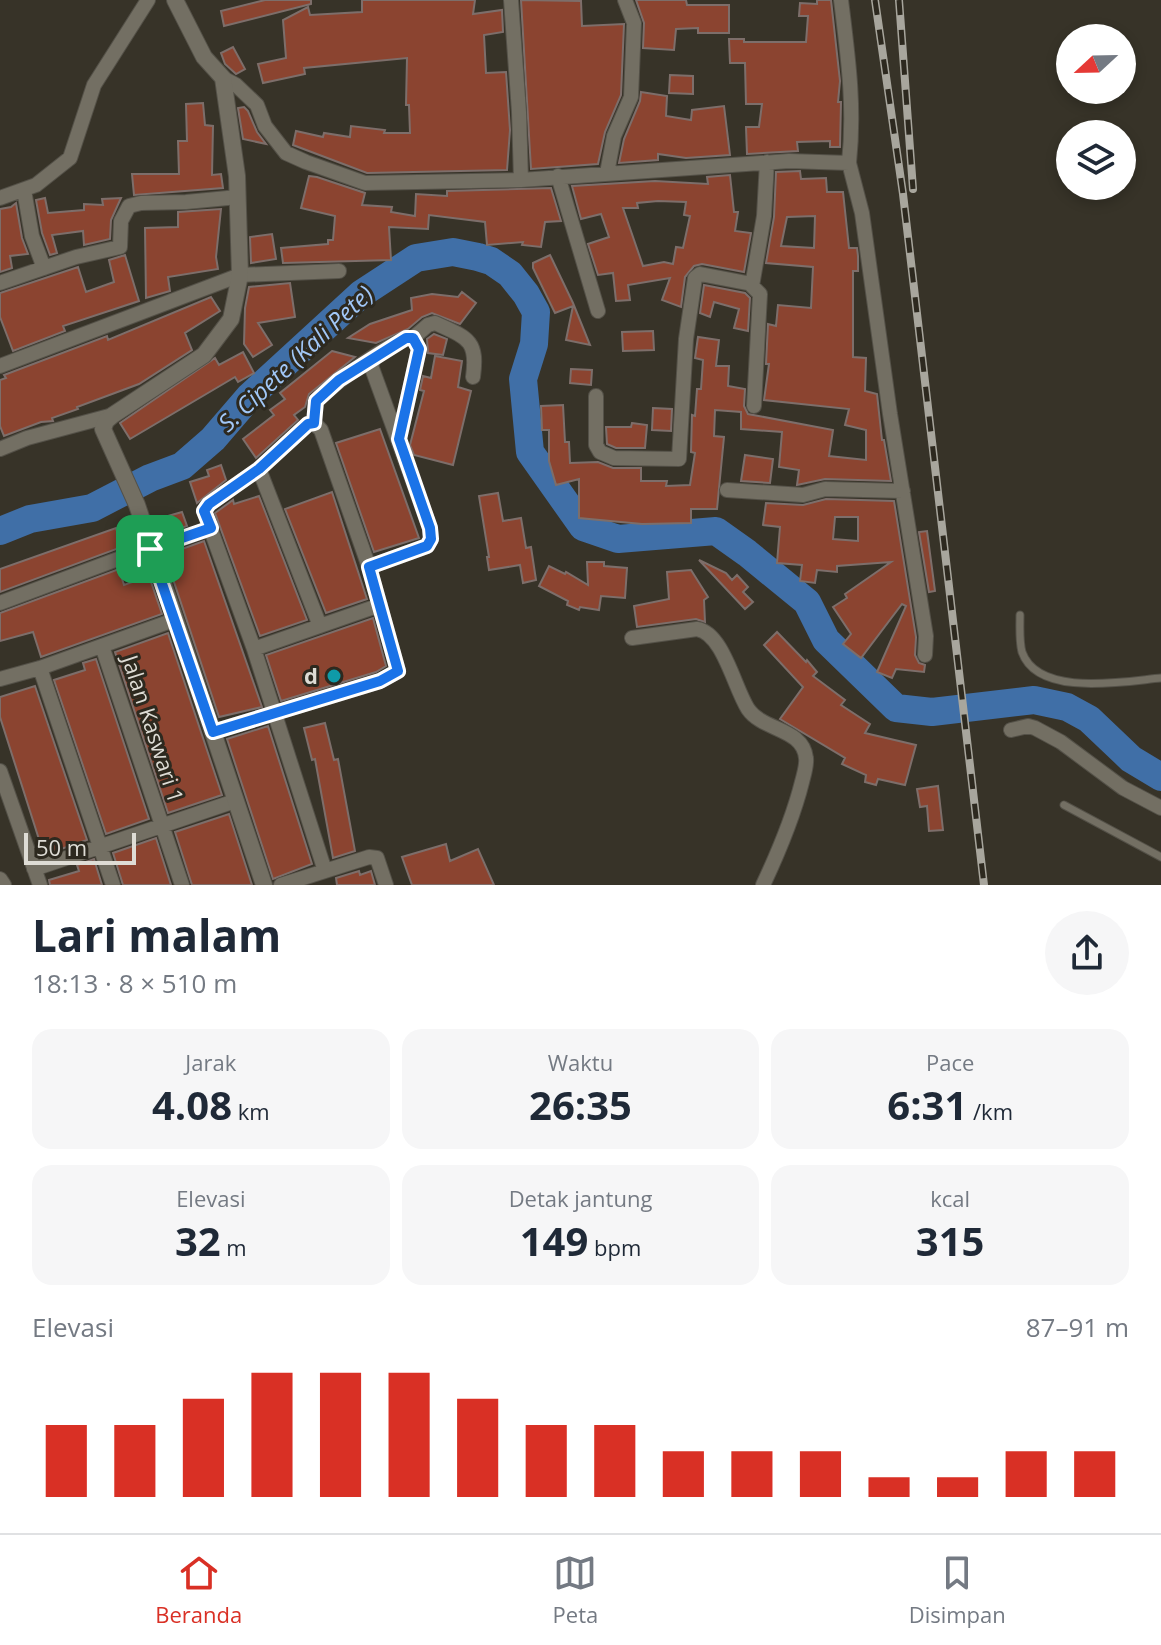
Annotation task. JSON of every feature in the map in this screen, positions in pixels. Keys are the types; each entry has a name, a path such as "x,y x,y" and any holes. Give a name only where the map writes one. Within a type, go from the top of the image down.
{"street":[{"path":"0,198 36,185 70,158 94,85 148,0"},
{"path":"175,0 204,57 223,78 236,85 257,105 265,126 286,153 365,183 521,180 767,162 849,163"},
{"path":"511,0 521,180"},
{"path":"607,173 614,136 631,97 634,23 625,0"},
{"path":"841,0 853,89 849,163 864,225 926,636 925,655"},
{"path":"223,78 238,197 240,275 231,319 204,355 113,415 103,429 137,505 264,885"},
{"path":"754,406 760,294 752,284 764,216 767,162"},
{"path":"558,176 598,311"},
{"path":"24,190 34,242 44,268"},
{"path":"0,283 120,247 121,221 129,206 238,197"},
{"path":"0,366 240,275 339,271"},
{"path":"596,396 596,445 599,451 614,458 679,459 686,339 695,278 700,274 752,284"},
{"path":"314,423 316,401 339,380 406,338 413,338 428,325 435,323 469,343 476,353 473,377"},
{"path":"399,439 419,349 413,338"},
{"path":"369,567 427,546 431,539 430,528 371,366 374,358"},
{"path":"0,449 27,438 113,415"},
{"path":"314,423 308,424 259,469 205,507 205,514 254,649 325,871"},
{"path":"213,732 380,681 398,669 369,567 321,430 314,423"},
{"path":"259,469 320,626"},
{"path":"727,490 803,495 825,489 903,491"},
{"path":"0,603 211,528"},
{"path":"254,649 380,605"},
{"path":"0,679 40,668 174,620"},
{"path":"632,638 697,629 705,631 722,650 737,690 753,715 764,724 790,734 802,746 807,760 798,796 785,839 763,885"},
{"name":"Jalan Kaswari 1","path":"102,646 182,885"},
{"path":"40,668 113,885"},
{"path":"1011,730 1028,726 1035,728 1061,742 1123,788 1161,808"},
{"path":"0,771 40,885"},
{"path":"34,869 235,801"},
{"path":"281,885 374,857 386,885"},
{"path":"0,879 4,885"}],"lane":[{"path":"1020,615 1021,650 1038,671 1056,680 1082,684 1161,678"},
{"path":"1064,805 1161,857"}],"building":[{"path":"265,0 311,0 311,4 224,26 221,11"},
{"path":"362,0 475,0 473,14 502,10 503,32 484,35 486,73 506,72 510,130 507,170 367,173 293,145 296,131 323,137 324,133 350,137 351,126 385,130 384,133 410,133 409,105 406,105 407,58 304,68 305,74 263,83 258,64 286,58 283,20 308,7 310,15 362,12"},
{"path":"521,0 581,1 582,26 624,24 621,95 605,132 598,164 531,169"},
{"path":"636,0 686,0 687,5 729,5 729,33 698,33 698,28 676,29 674,50 643,48 644,23"},
{"path":"817,0 831,0 840,81 840,147 830,147 830,141 797,142 798,151 747,154 746,127 759,127 762,104 746,104 745,63 730,63 729,39 744,39 744,42 806,42 808,16 799,16 800,3 817,4"},
{"path":"233,47 245,69 236,74 225,64 221,53"},
{"path":"670,75 693,76 693,94 669,93"},
{"path":"641,92 667,96 666,116 691,120 692,110 724,106 730,155 686,158 658,154 658,160 619,163"},
{"path":"203,103 205,125 213,126 212,175 221,174 223,188 134,195 132,174 179,174 178,141 187,141 186,104"},
{"path":"244,107 266,144 243,139 238,108"},
{"path":"800,171 801,179 826,178 827,192 843,192 849,248 857,248 858,256 858,271 853,271 853,357 866,358 865,391 877,394 891,481 825,479 797,485 799,470 779,467 782,432 741,429 741,412 715,410 714,436 724,437 717,509 691,509 691,523 642,524 579,518 579,479 556,485 549,461 549,430 542,430 541,406 563,405 565,442 569,442 570,463 598,462 613,468 641,468 641,481 667,481 666,486 690,485 695,453 691,452 692,415 695,416 697,389 701,389 703,360 695,358 698,337 719,340 716,366 729,366 728,386 745,389 744,406 748,414 833,430 829,456 866,460 866,430 845,425 849,409 764,400 769,364 766,364 768,324 776,326 778,305 811,308 813,267 766,263 774,217 776,172","holes":["815,216 814,248 781,246 787,217"]},
{"path":"730,175 734,212 738,212 735,231 751,233 744,272 702,264 694,266 685,277 681,307 662,300 670,278 628,285 630,300 616,301 613,273 598,275 588,244 609,237 601,214 581,219 572,186 655,181 708,184 707,177","holes":["686,202 684,215 690,216 683,248 676,247 673,264 664,262 643,266 623,208 638,208 637,203"]},
{"path":"309,176 365,193 362,205 392,207 391,212 415,216 416,194 447,196 447,191 551,188 561,221 545,222 541,247 522,245 523,242 487,245 485,222 429,215 428,229 389,227 391,260 283,263 281,248 328,244 328,240 333,240 335,216 301,208"},
{"path":"45,198 48,213 84,210 84,204 103,205 102,199 121,198 111,220 110,239 84,245 83,231 52,235 57,253 50,255 36,200"},
{"path":"16,203 28,254 10,256 12,268 0,272 0,209"},
{"path":"221,209 216,257 218,269 168,277 170,291 146,298 145,228 178,227 178,212"},
{"path":"272,234 276,259 251,263 250,237"},
{"path":"125,255 139,301 63,326 65,331 13,351 0,317 0,293 78,267 86,292 114,282 109,260"},
{"path":"550,255 573,303 590,345 566,340 573,306 555,313 533,268 533,263"},
{"path":"290,283 295,317 258,323 272,345 253,357 244,344 249,287"},
{"path":"704,285 745,293 750,298 748,331 734,328 739,309 714,302 710,317 700,313"},
{"path":"462,292 476,303 460,324 432,313 408,329 376,343 348,338 370,324 412,310 411,298 432,294 458,297"},
{"path":"211,297 220,311 185,333 192,350 139,384 77,407 52,418 53,421 41,422 4,436 0,426 0,380 6,378 4,375 107,336 108,340"},
{"path":"653,331 654,350 623,351 622,332"},
{"path":"434,334 447,339 443,355 428,353 427,339"},
{"path":"332,351 355,357 309,394 305,407 294,415 298,420 256,458 243,439 274,415 270,410 285,399 280,393"},
{"path":"243,352 254,373 238,382 235,377 130,439 120,423 215,358 219,365"},
{"path":"435,356 462,361 458,387 471,391 453,465 414,455 410,445 424,391 420,390 423,376 431,378"},
{"path":"571,369 592,370 591,385 570,383"},
{"path":"653,408 672,409 671,431 652,430"},
{"path":"632,423 647,425 645,448 616,448 607,444 606,427 631,427"},
{"path":"380,429 419,538 374,552 336,443"},
{"path":"745,455 773,459 770,483 741,481"},
{"path":"221,465 226,480 197,503 190,482 209,476 207,470"},
{"path":"332,492 367,599 326,613 285,509"},
{"path":"498,493 503,521 521,518 526,548 531,547 536,580 523,583 520,565 489,570 479,496"},
{"path":"259,496 307,620 260,636 215,513 233,500 234,504"},
{"path":"826,499 894,501 916,637 915,655 919,663 925,665 924,672 896,669 892,678 877,672 906,606 902,604 861,658 843,644 851,634 833,607 847,598 845,594 891,562 837,566 837,572 817,570 815,583 800,581 802,565 777,563 780,527 763,525 766,503 803,505","holes":["835,517 858,517 858,541 833,539"]},
{"path":"182,512 187,526 159,536 154,520"},
{"path":"116,528 122,547 0,592 0,569"},
{"path":"927,531 935,591 929,592 919,532"},
{"path":"204,541 262,707 219,717 165,555"},
{"path":"699,560 726,573 732,580 737,575 748,587 743,592 753,602 745,609"},
{"path":"587,562 604,562 604,566 627,568 625,598 601,596 599,610 580,607 579,610 539,586 549,566 588,585"},
{"path":"119,569 124,585 149,576 162,614 41,657 33,632 0,641 0,613"},
{"path":"691,570 708,597 704,600 705,622 696,619 637,627 634,606 669,599 667,572"},
{"path":"373,618 386,666 376,672 281,701 266,655"},
{"path":"777,632 817,672 813,676 845,700 841,705 870,724 865,733 916,745 905,785 878,779 876,785 865,782 866,775 842,764 845,758 780,719 803,687 764,645"},
{"path":"168,633 222,795 168,813 115,652"},
{"path":"96,659 149,819 106,834 54,680 85,670 83,663"},
{"path":"35,686 87,840 44,855 0,717 0,697"},
{"path":"325,723 334,760 338,759 355,851 333,858 315,759 312,760 304,728"},
{"path":"268,726 312,864 273,879 227,739"},
{"path":"938,786 943,830 929,831 927,806 920,807 917,789"},
{"path":"229,814 252,885 192,885 175,832"},
{"path":"156,838 171,885 123,885 113,853"},
{"path":"446,844 450,861 478,849 494,885 412,885 402,857"},
{"path":"94,859 102,885 50,885 49,880 79,871 77,865"},
{"path":"359,871 360,875 371,871 375,885 337,885 336,878"}],"waterway":[{"name":"S. Cipete (Kali Pete)","path":"0,531 30,519 92,508 150,478 182,466 213,439 250,396 361,294 416,258 453,252 478,257 491,261 510,274 536,312 534,344 523,379 530,452 583,527 618,539 716,531 807,602 826,640 896,708 932,712 1034,700 1067,707 1089,719 1131,759 1161,777"}],"railway":[{"path":"875,0 903,194 984,885"},
{"path":"899,0 913,189"}],"place":[{"name":"d","path":"334,676"}],"route":[{"path":"406,338 413,338 419,349 399,439 430,528 431,539 427,546 369,567 398,669 396,673 380,681 213,732 150,549 211,528 205,507 259,469 308,424 314,423 316,401 323,394 389,348 406,338"}]}
